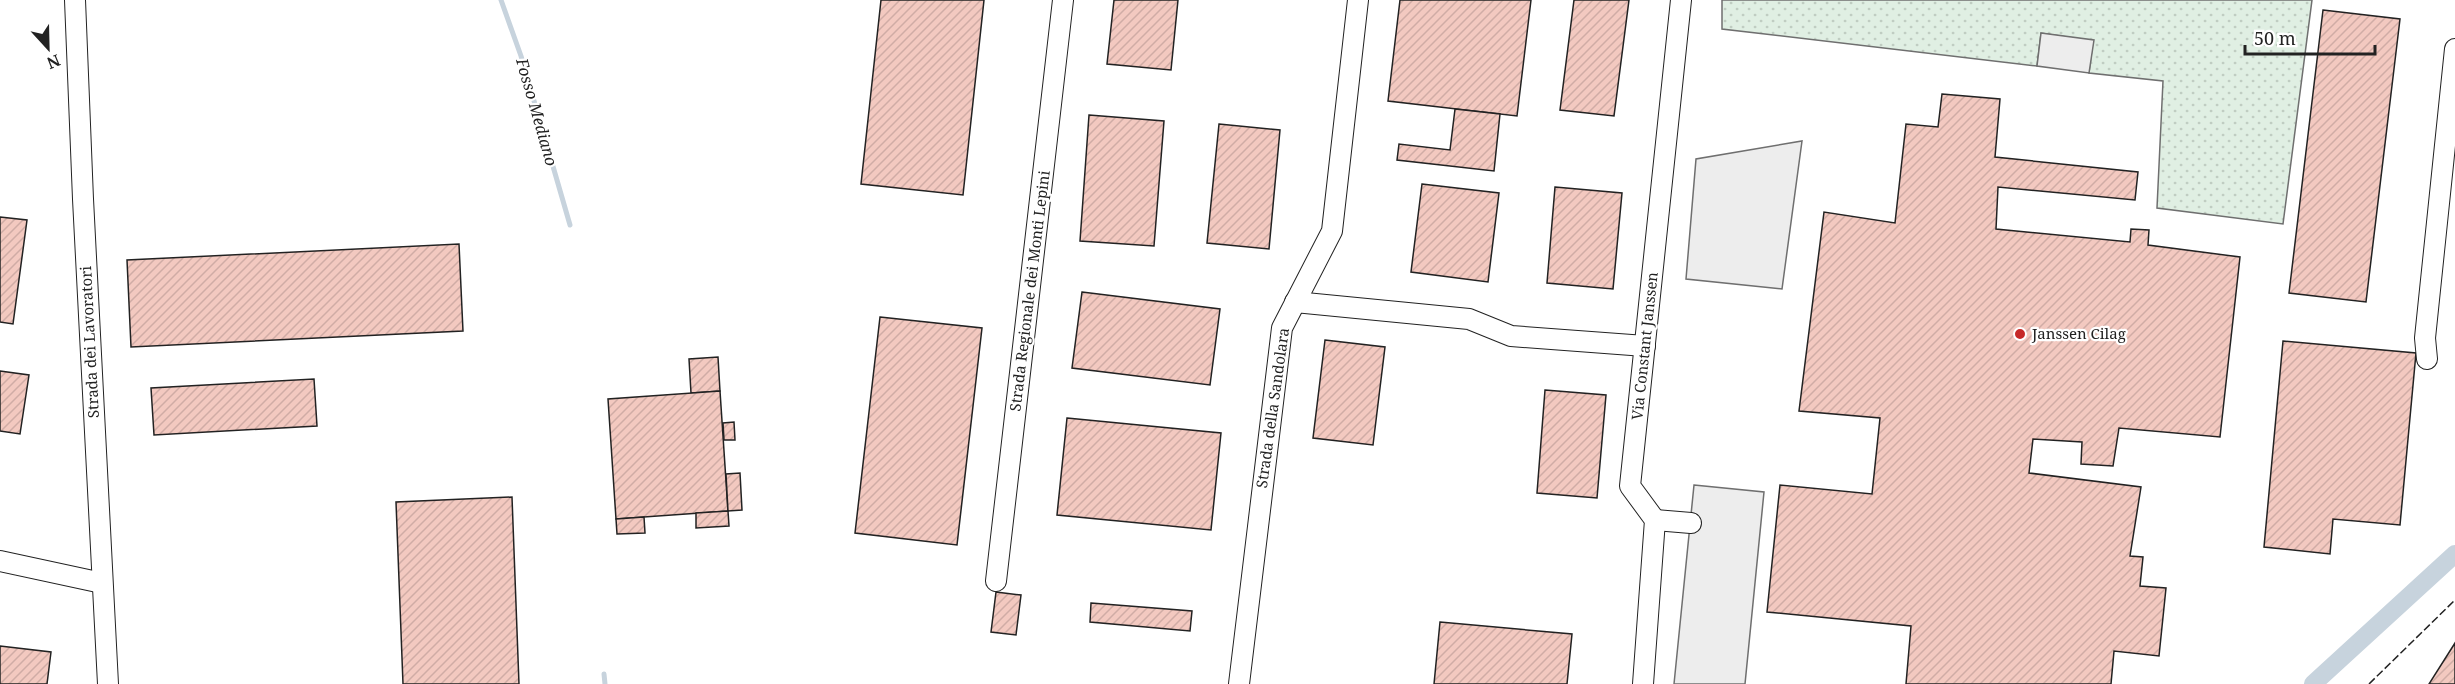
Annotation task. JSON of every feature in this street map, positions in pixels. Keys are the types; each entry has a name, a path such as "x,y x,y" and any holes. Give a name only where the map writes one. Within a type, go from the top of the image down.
{"street":[{"name":"Strada dei Lavoratori","path":"75,0 108,684"},
{"name":"Strada Regionale dei Monti Lepini","path":"996,581 1063,0"},
{"name":"Strada della Sandolara","path":"1239,684 1282,328 1332,231 1358,0"},
{"name":"Via Constant Janssen","path":"1655,520 1630,486 1681,0"},
{"path":"2427,359 2425,338 2455,49"},
{"path":"1295,302 1470,319 1511,336 1645,346"},
{"path":"1642,684 1655,520 1690,523"},
{"path":"0,561 102,583"}],"green space":[{"path":"1722,0 2312,0 2283,224 2157,208 2163,81 2089,73 2093,41 2041,33 2037,66 1722,29"}],"shaded area":[{"path":"2041,33 2094,40 2089,73 2037,66"},
{"path":"1802,141 1782,289 1686,279 1696,159"},
{"path":"1694,485 1764,492 1745,684 1674,684"}],"building":[{"path":"881,0 984,0 963,195 861,184"},
{"path":"1114,0 1178,0 1171,70 1107,64"},
{"path":"1400,0 1531,0 1517,116 1388,101"},
{"path":"1574,0 1629,0 1614,116 1560,110"},
{"path":"2323,10 2400,19 2366,302 2289,293"},
{"name":"Janssen Cilag","path":"1942,94 2000,99 1995,157 2138,172 2135,200 1998,187 1996,229 2130,242 2131,229 2149,230 2148,245 2240,257 2220,437 2119,428 2113,466 2081,464 2082,442 2033,439 2029,473 2141,487 2130,556 2143,557 2140,586 2166,588 2159,656 2114,651 2111,684 1906,684 1911,626 1767,612 1780,485 1872,494 1880,418 1799,411 1824,212 1895,223 1906,124 1938,127"},
{"path":"1455,109 1500,114 1494,171 1397,160 1399,144 1450,150"},
{"path":"1089,115 1164,121 1154,246 1080,241"},
{"path":"1219,124 1280,130 1269,249 1207,243"},
{"path":"1422,184 1499,193 1488,282 1411,272"},
{"path":"1555,187 1622,193 1613,289 1547,283"},
{"path":"0,217 27,220 13,324 0,322"},
{"path":"459,244 463,331 131,347 127,260"},
{"path":"1082,292 1220,309 1210,385 1072,368"},
{"path":"880,317 982,328 957,545 855,533"},
{"path":"1325,340 1385,347 1373,445 1313,438"},
{"path":"2283,341 2416,353 2400,525 2333,519 2330,554 2264,547"},
{"path":"718,357 720,391 691,393 689,359"},
{"path":"0,371 29,375 20,434 0,431"},
{"path":"314,379 317,426 154,435 151,388"},
{"path":"1545,390 1606,395 1597,498 1537,493"},
{"path":"720,391 728,511 616,519 608,399"},
{"path":"1067,418 1221,433 1211,530 1057,515"},
{"path":"734,422 735,440 724,440 723,423"},
{"path":"740,473 742,510 728,511 726,474"},
{"path":"512,497 519,684 403,684 396,502"},
{"path":"728,511 729,526 696,528 696,513"},
{"path":"644,517 645,533 617,534 616,519"},
{"path":"996,592 1021,595 1016,635 991,632"},
{"path":"1091,603 1192,611 1190,631 1090,622"},
{"path":"1440,622 1572,634 1567,684 1434,684"},
{"path":"2455,643 2455,684 2429,684"},
{"path":"0,646 51,652 47,684 0,684"}],"waterway":[{"name":"Fosso Mediano","path":"501,0 521,56 570,225"},
{"path":"2313,684 2455,554"},
{"name":"Fosso Mediano","path":"604,674 605,684"}],"fence":[{"path":"2369,684 2455,600"}],"place":[{"name":"Janssen Cilag","path":"2020,334"}]}
